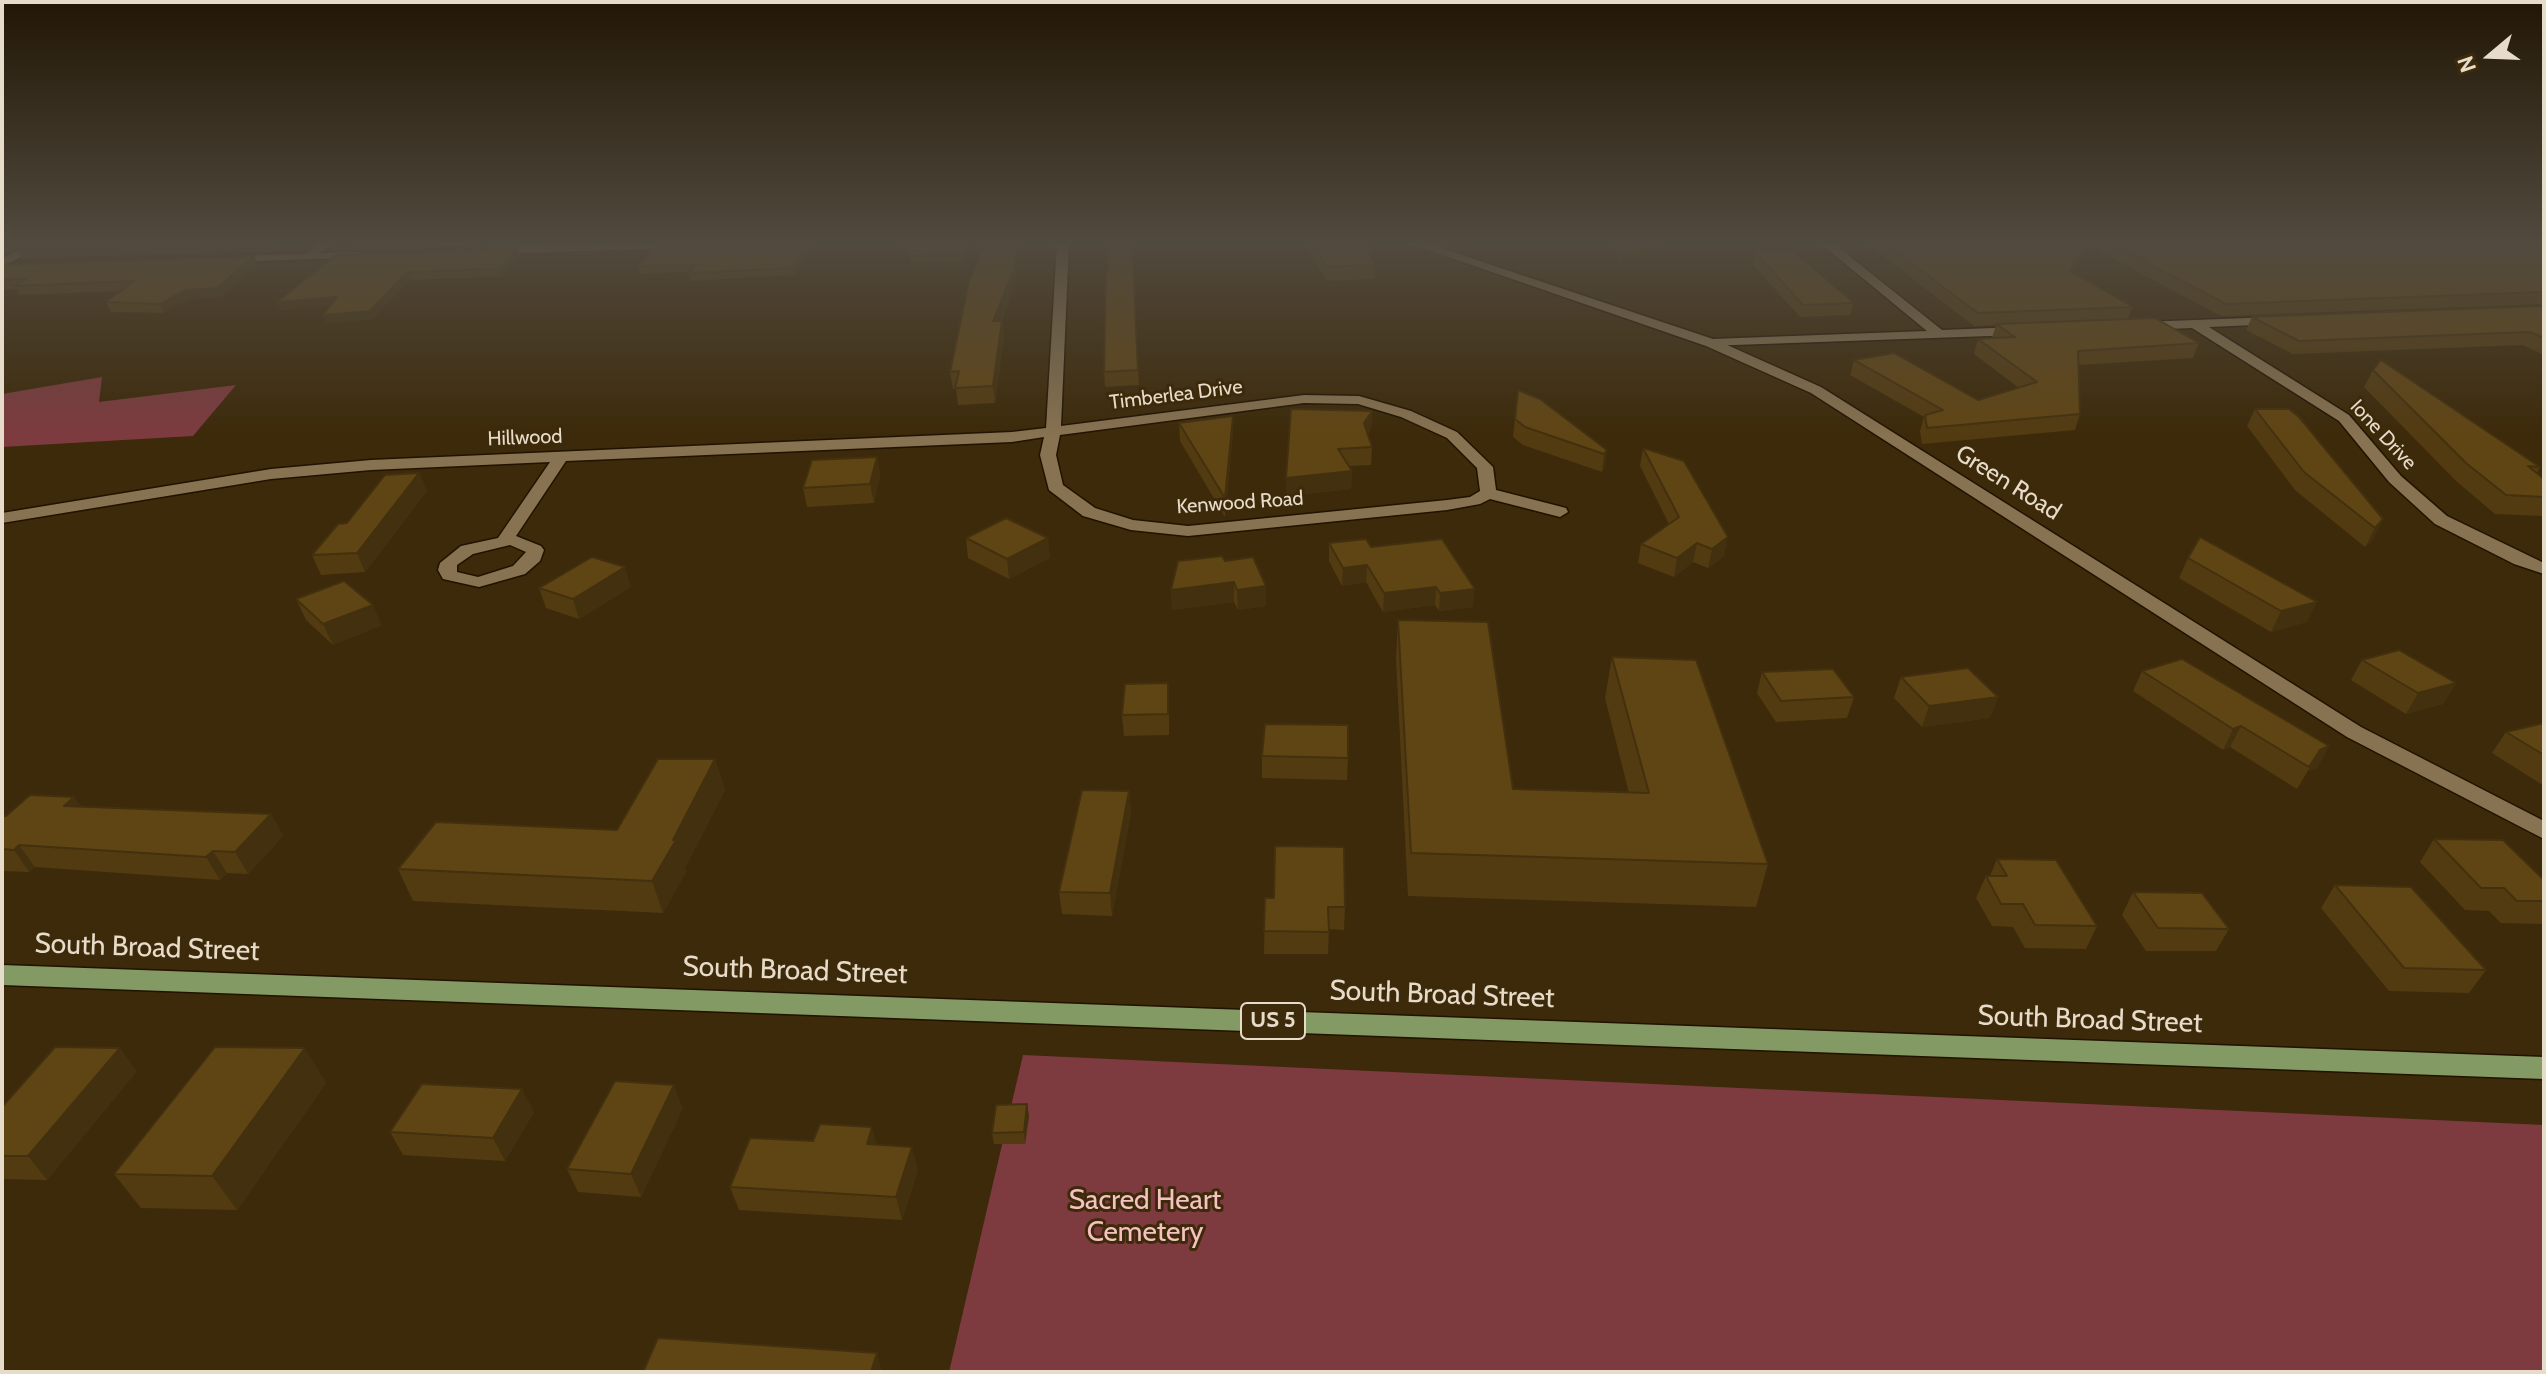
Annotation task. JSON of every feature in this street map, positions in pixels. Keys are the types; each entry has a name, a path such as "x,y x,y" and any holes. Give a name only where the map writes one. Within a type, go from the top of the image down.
{"main road":[{"name":"South Broad Street","path":"2,975 2544,1068"}],"street":[{"name":"Kenwood Road","path":"1060,307 1053,431 1048,455 1055,487 1089,512 1131,525 1188,531 1447,505 1474,501 1488,493"},
{"name":"Green Road","path":"1604,307 1711,343 1816,390 2354,732 2544,831"},
{"path":"1906,307 1939,334"},
{"path":"2120,327 2291,320"},
{"name":"Ione Drive","path":"2195,324 2344,418 2395,479 2441,520 2544,569"},
{"path":"1711,343 2030,330"},
{"name":"Timberlea Drive","path":"1053,431 1304,399 1359,400 1406,414 1452,435 1485,467 1488,493"},
{"name":"Hillwood","path":"2,518 271,474 371,465 996,438 1053,431"},
{"path":"504,541 562,456"},
{"path":"1488,493 1560,512"}],"green space":[{"path":"102,377 99,402 236,385 193,436 2,447 2,394"},
{"name":"Sacred Heart Cemetery","path":"1023,1055 2544,1125 2544,1372 949,1372"}],"building":[{"path":"329,307 374,307 370,311 323,315"},
{"path":"964,307 999,307 993,321 1002,321 993,386 955,388 959,371 950,372"},
{"path":"1105,307 1135,307 1138,370 1104,372"},
{"path":"1970,307 2130,307 1978,313"},
{"path":"2544,307 2544,338 2530,332 2299,341 2252,317"},
{"path":"2155,318 2199,343 2078,351 2080,414 1927,428 1925,415 1943,410 1854,360 1894,353 1978,400 2037,382 1978,339 2015,337 1996,324"},
{"path":"2381,360 2540,467 2528,466 2544,479 2544,497 2506,495 2466,463 2373,370"},
{"path":"1518,390 1540,399 1607,450 1604,454 1525,427 1515,419"},
{"path":"1291,409 1372,411 1364,423 1372,447 1338,449 1352,471 1286,478"},
{"path":"2255,409 2289,409 2299,417 2383,519 2375,528 2304,472"},
{"path":"1233,416 1225,498 1179,423"},
{"path":"1643,448 1684,461 1728,537 1712,549 1697,543 1677,558 1641,544 1679,517"},
{"path":"877,457 870,484 803,488 812,460"},
{"path":"419,473 357,553 312,555 338,524 347,523 385,475"},
{"path":"1006,518 1048,538 1007,559 966,538"},
{"path":"2200,537 2317,602 2281,611 2188,558"},
{"path":"1366,539 1371,547 1442,539 1475,589 1440,593 1436,587 1384,593 1367,565 1343,568 1329,543"},
{"path":"1222,556 1225,561 1253,557 1266,586 1237,590 1234,582 1171,590 1178,561"},
{"path":"592,557 625,567 573,599 539,588"},
{"path":"344,581 373,605 323,624 296,599"},
{"path":"1398,620 1488,622 1513,789 1649,793 1612,657 1696,660 1768,864 1411,853"},
{"path":"2399,650 2456,683 2418,693 2362,660"},
{"path":"2182,659 2329,746 2320,750 2309,767 2241,726 2233,729 2142,671"},
{"path":"1968,668 1998,697 1929,706 1901,677"},
{"path":"1833,669 1854,697 1781,701 1762,672"},
{"path":"1168,683 1168,714 1122,715 1125,684"},
{"path":"2544,723 2544,755 2506,732"},
{"path":"1265,724 1348,725 1348,758 1262,756"},
{"path":"658,759 715,759 673,840 676,840 652,881 398,869 436,822 617,830"},
{"path":"1082,790 1129,791 1110,893 1059,892"},
{"path":"30,795 74,797 64,806 271,814 235,852 213,851 206,857 19,845 14,850 2,849 2,815 6,816"},
{"path":"2434,839 2503,840 2544,880 2544,901 2517,901 2504,888 2481,888"},
{"path":"1275,846 1344,847 1345,907 1328,907 1329,932 1264,931 1265,898 1274,898"},
{"path":"1997,859 2056,860 2097,926 2035,925 2023,904 2001,904 1986,876 2007,876"},
{"path":"2335,885 2411,887 2486,970 2404,968"},
{"path":"2133,892 2202,893 2229,929 2158,928"},
{"path":"55,1047 120,1048 28,1156 2,1156 2,1107"},
{"path":"215,1047 305,1048 212,1176 114,1174"},
{"path":"615,1081 674,1085 631,1174 567,1169"},
{"path":"422,1084 522,1089 493,1138 390,1132"},
{"path":"1027,1104 1024,1132 992,1133 996,1105"},
{"path":"820,1124 872,1127 867,1144 912,1147 896,1197 730,1187 750,1138 813,1141"},
{"path":"658,1338 877,1353 871,1372 643,1372"}]}
